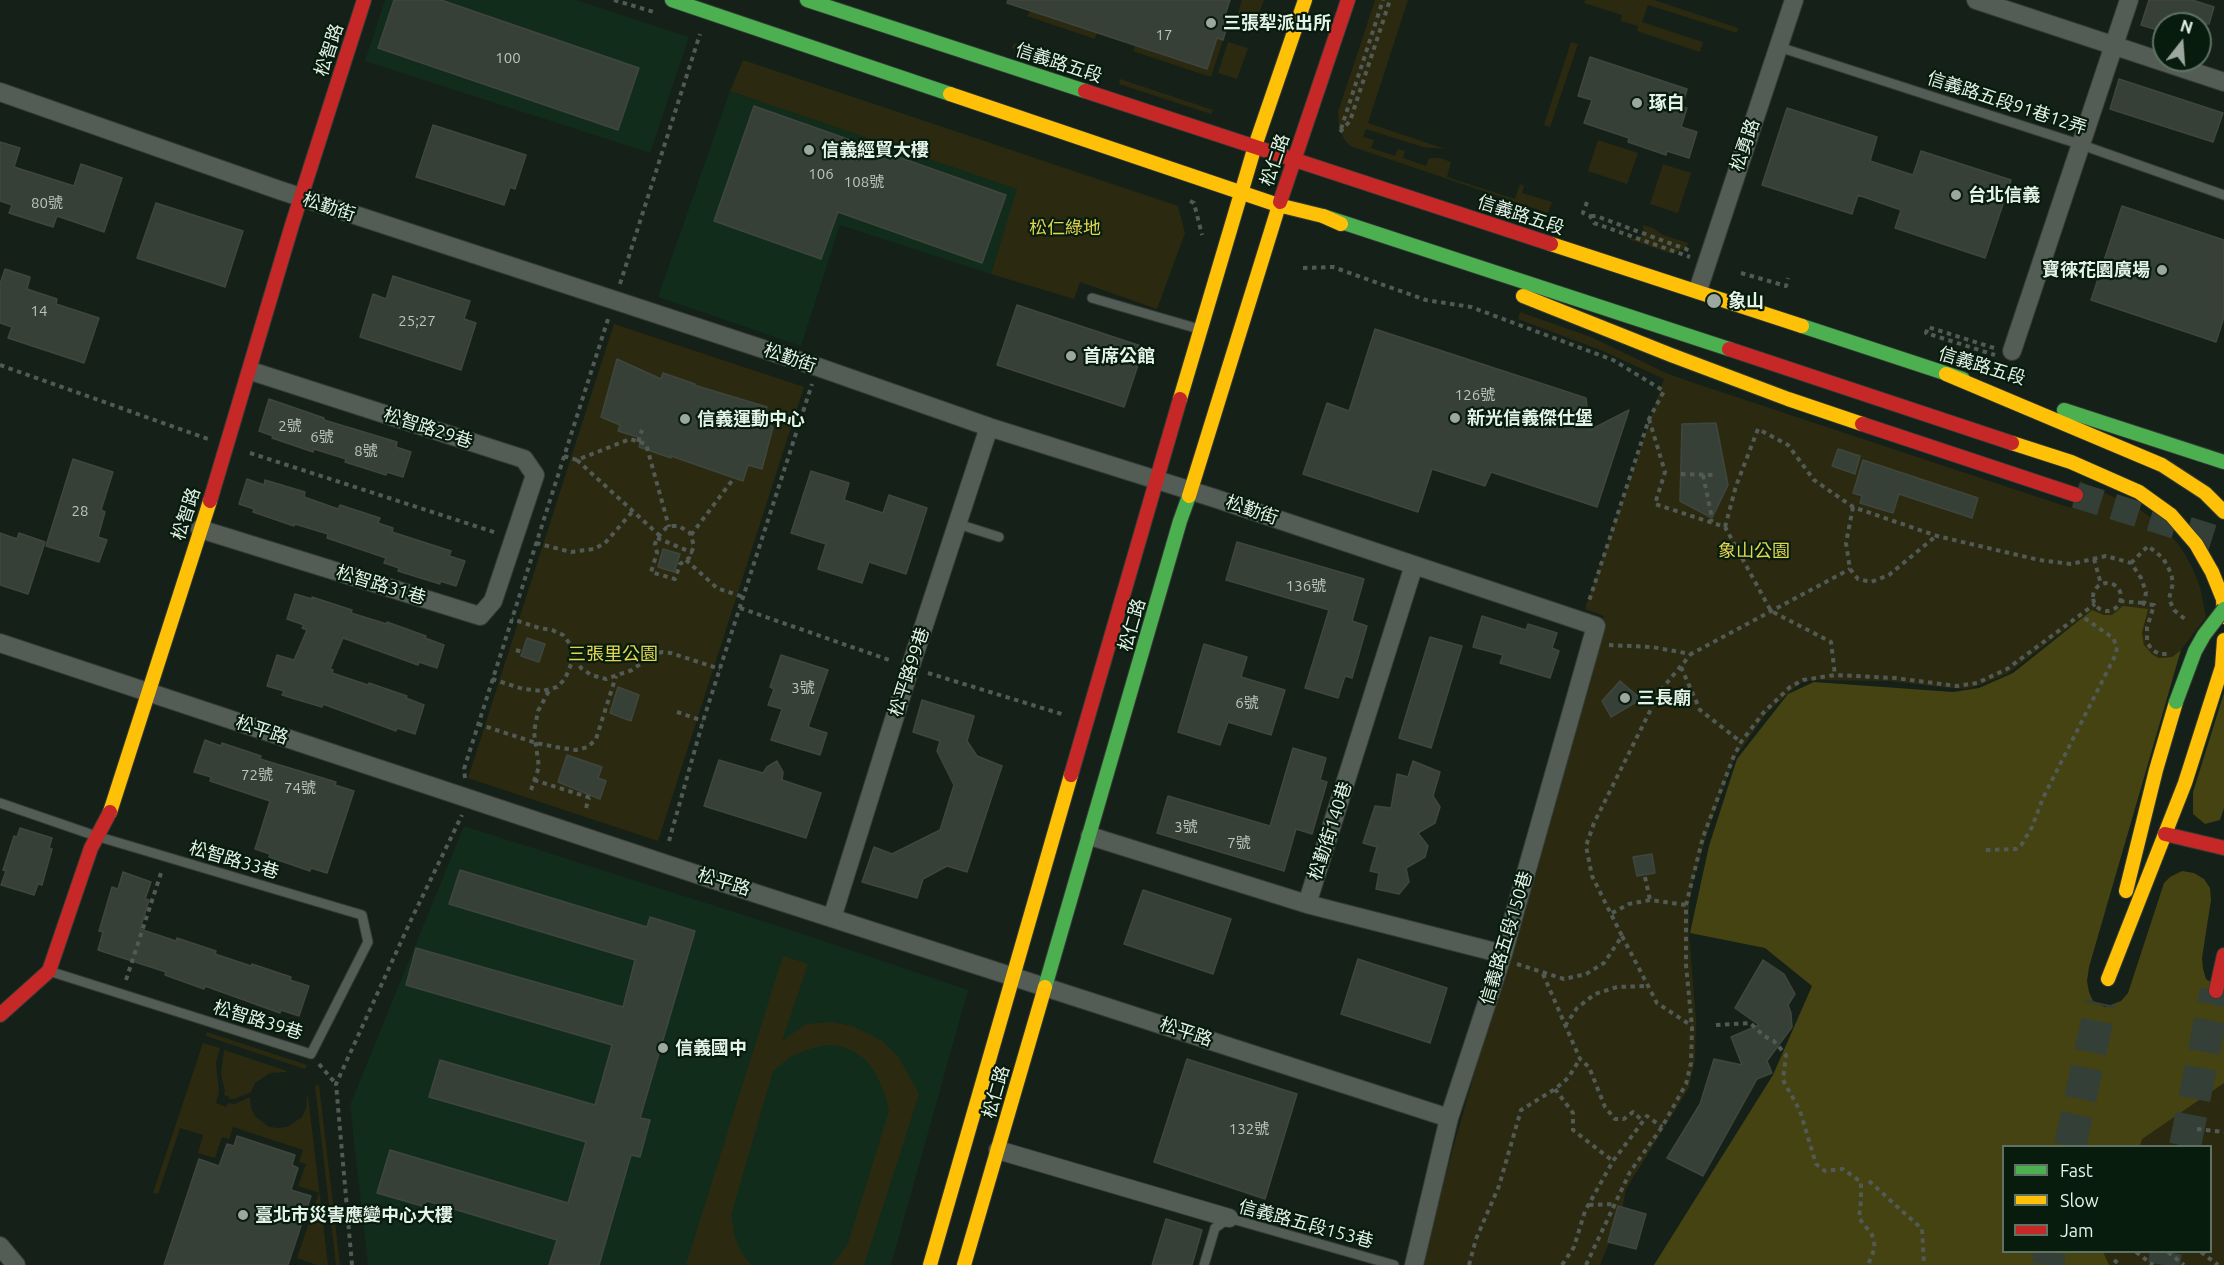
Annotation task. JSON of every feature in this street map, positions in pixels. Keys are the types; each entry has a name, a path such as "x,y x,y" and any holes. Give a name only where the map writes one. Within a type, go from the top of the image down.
{"main road":[{"name":"松智路","path":"0,1016 49,971 96,836 108,819 228,446 300,197 363,0"},
{"path":"672,0 1241,193 1323,216 2072,462 2139,492 2171,515 2196,544 2212,572 2223,599 2224,617"},
{"name":"信義路五段","path":"807,0 1698,290 1806,329 2224,462"},
{"name":"松仁路","path":"930,1265 1254,146 1269,109 1305,0"},
{"name":"松仁路","path":"964,1265 1180,520 1191,491 1278,205 1348,0"},
{"path":"1323,216 1671,355 1778,395 2076,495"},
{"path":"1946,374 2162,465 2205,493 2224,512"},
{"path":"2108,979 2135,849 2176,702 2195,651 2224,609"},
{"path":"2103,995 2185,783 2222,667 2224,640"},
{"path":"2165,834 2224,848"},
{"path":"2216,991 2224,955"}],"street":[{"name":"松勇路","path":"1698,290 1794,0"},
{"path":"1976,0 2224,82"},
{"path":"2003,350 2082,145 2129,0"},
{"name":"松勤街","path":"0,92 300,197 818,367 989,428 1191,491 1582,621"},
{"name":"松智路29巷","path":"251,371 524,459 535,475 514,538"},
{"name":"松平路99巷","path":"832,918 910,668 989,428"},
{"name":"松智路31巷","path":"200,529 480,616 493,601 514,538"},
{"name":"松勤街140巷","path":"1414,565 1307,904 1503,954"},
{"name":"信義路五段150巷","path":"1414,1265 1449,1118 1503,954 1596,626 1582,621"},
{"name":"松平路","path":"0,643 832,918 1449,1118"},
{"path":"1090,836 1307,904"},
{"path":"998,1150 1229,1218"},
{"path":"0,1246 16,1265"}],"lane":[{"name":"信義路五段91巷12弄","path":"1779,47 2082,145 2224,195"},
{"path":"1092,298 1201,330"},
{"path":"958,524 999,537"},
{"name":"松智路33巷","path":"0,803 96,836 362,915"},
{"name":"松智路39巷","path":"49,971 311,1054 368,942 362,915"},
{"name":"信義路五段153巷","path":"1204,1265 1215,1228 1229,1218 1394,1265"}],"path":[{"path":"1383,0 1340,132 1350,121 1390,0"},
{"path":"352,1265 336,1084 463,813 467,797 464,769 702,28"},
{"path":"1587,202 1583,213 1699,254"},
{"path":"1590,216 1594,223 1696,259"},
{"path":"1303,268 1333,267 1426,300 1471,307 1613,360 1664,391 1649,419 1582,621"},
{"path":"1741,273 1786,286 1788,278"},
{"path":"1994,355 1926,333 1928,327 2003,350"},
{"path":"0,365 228,446 514,538 571,552 594,549 605,543 633,512"},
{"path":"669,841 703,721 818,367"},
{"path":"1649,419 1665,472 1655,504 1725,527 1771,611 1831,642 1835,675"},
{"path":"1725,527 1736,486 1758,429 1788,445 1814,480 1854,507 1937,536 2039,560 2071,564 2106,556 2131,563 2142,578 2146,592 2144,603"},
{"path":"638,442 642,430"},
{"path":"577,460 630,439 646,444 669,527"},
{"path":"564,456 577,460 658,536 693,552"},
{"path":"1681,474 1713,475 1713,473"},
{"path":"1703,475 1711,522"},
{"path":"691,534 734,478"},
{"path":"1854,507 1846,543 1850,569 1858,579 1871,582 1888,575 1937,536"},
{"path":"679,526 691,534 693,552 680,564 675,579 651,572 657,553 658,536 669,527 679,526"},
{"path":"671,550 673,544"},
{"path":"2131,563 2148,546 2163,558 2171,573 2173,583 2169,599 2174,610 2188,621 2185,629"},
{"path":"2094,559 2101,584"},
{"path":"686,560 717,588 743,597"},
{"path":"1692,1027 1658,1004 1647,986 1592,876 1586,846 1594,823 1660,692 1691,654 1850,569"},
{"path":"2109,583 2116,586 2121,593 2118,605 2109,611 2095,604 2093,597 2095,589 2101,584 2109,583"},
{"path":"2120,601 2154,605 2146,628 2147,642 2152,650 2160,654 2171,654 2175,650"},
{"path":"1586,1265 1630,1172 1662,1127 1686,1084 1691,1063 1692,1027 1686,965 1686,905 1703,837 1733,758 1741,742 1764,712 1790,687 1803,680 1835,675 1895,678 1957,686 1977,684 2007,669 2095,604"},
{"path":"1986,850 2016,849 2022,844 2116,654 2117,647 2113,638 2080,615"},
{"path":"512,619 563,635 570,644 581,668 591,675 606,679 632,670 651,656 662,652 720,669"},
{"path":"1609,645 1652,647 1691,654"},
{"path":"516,650 522,652"},
{"path":"492,679 523,688 542,691 550,689 565,679 574,657"},
{"path":"1681,668 1700,710 1741,742"},
{"path":"478,724 536,743 573,749 588,747 596,739 614,692 616,676"},
{"path":"531,790 539,767 534,732 538,711 550,689"},
{"path":"677,712 703,721"},
{"path":"571,756 573,749"},
{"path":"534,780 561,786 592,799 586,808"},
{"path":"121,995 166,857"},
{"path":"1645,877 1650,900"},
{"path":"1612,913 1629,904 1650,900 1686,905"},
{"path":"1503,954 1521,967 1564,979 1586,974 1604,963 1622,936"},
{"path":"1543,974 1564,1026 1580,1059 1589,1066 1605,1107 1615,1119 1624,1119 1633,1112 1643,1121"},
{"path":"1564,1026 1577,1008 1595,994 1617,987 1647,986"},
{"path":"1716,1025 1750,1023 1764,1036 1774,1041 1786,1055 1783,1080 1800,1111 1816,1164 1825,1171 1843,1169 1860,1182 1859,1218 1872,1235 1875,1247 1868,1265"},
{"path":"311,1054 336,1084"},
{"path":"1469,1265 1476,1239 1499,1186 1521,1110 1568,1078 1580,1059"},
{"path":"1555,1089 1573,1113 1573,1130 1613,1161"},
{"path":"1562,1265 1574,1247 1585,1211 1613,1161 1647,1116 1662,1127"},
{"path":"2197,1129 2224,1132"},
{"path":"1869,1182 1922,1229 1924,1265"},
{"path":"1589,1205 1616,1204"},
{"path":"2138,1253 2153,1265"},
{"path":"2170,1253 2184,1265"},
{"path":"2203,1253 2218,1265"},
{"path":"2114,1260 2120,1265"}],"shaded area":[{"path":"385,0 576,0 689,37 650,153 365,61"},
{"path":"730,91 1018,189 991,274 840,225 801,346 658,297"},
{"path":"2123,606 2148,609 2142,633 2144,645 2159,658 2172,657 2181,650 2089,967 2087,981 2089,992 2093,1001 2105,1007 2121,1001 2128,993 2164,883 2182,871 2194,873 2204,879 2210,888 2211,900 2202,958 2203,969 2206,979 2224,991 2224,1083 2142,1139 2140,1145 2002,1145 2002,1253 2103,1253 2109,1265 1654,1265 1773,1075 1812,986 1765,948 1690,933 1709,846 1737,759 1788,694 1814,682 1953,692 1979,688 2013,673 2092,610 2104,615 2112,615"},
{"path":"2224,693 2224,808 2220,820 2205,824 2193,814 2193,792"},
{"name":"信義國中","path":"464,826 800,933 968,990 891,1265 368,1265 350,1105"}],"green space":[{"path":"1242,0 1264,0 1255,25 1236,19"},
{"path":"1375,0 1408,0 1368,123 1445,149 1423,147 1366,129 1363,137 1374,140 1371,148 1395,156 1398,149 1405,151 1403,158 1426,166 1429,158 1440,158 1451,162 1447,177 1515,199 1520,184 1524,186 1522,193 1552,202 1548,213 1350,146 1344,139 1339,128 1338,112"},
{"path":"1585,0 1654,0 1738,28 1737,33 1648,5 1642,22 1703,42 1700,52 1637,31 1638,26 1621,21 1622,15 1584,3"},
{"path":"1030,11 1097,33 1095,39 1027,16"},
{"path":"1217,38 1223,40 1211,77 1133,51 1135,46 1206,69"},
{"path":"1228,42 1248,48 1237,79 1218,73"},
{"path":"1571,42 1578,44 1550,127 1544,125"},
{"path":"1014,43 1089,68 1088,73 1012,48"},
{"name":"松仁綠地","path":"743,60 1178,206 1185,233 1157,309 1080,282 1074,299 991,274 1017,189 730,91"},
{"path":"1120,79 1213,110 1211,114 1119,84"},
{"path":"1598,140 1638,153 1627,184 1588,171"},
{"path":"1663,164 1691,173 1678,213 1650,204"},
{"path":"1643,225 1663,235 1688,243 1687,247 1672,254 1619,236 1632,239 1642,236"},
{"name":"象山公園","path":"1520,312 1591,337 1666,373 1691,382 2071,508 2080,481 2139,509 2162,526 2179,545 2191,565 2200,587 2206,617 2181,650 2172,657 2160,658 2152,654 2144,645 2142,633 2145,621 2104,615 2092,610 2007,674 1965,689 1889,681 1814,680 1803,682 1793,689 1766,714 1734,759 1708,831 1694,878 1689,905 1696,1021 1695,1060 1689,1088 1626,1189 1622,1211 1600,1265 1420,1265 1604,616 1585,609 1664,379 1603,351 1518,319"},
{"name":"三張里公園","path":"614,324 804,387 658,841 468,778"},
{"path":"783,956 808,964 782,1041 806,1024 830,1022 853,1026 882,1041 899,1058 919,1094 864,1265 832,1265 848,1244 889,1111 886,1097 876,1074 866,1060 853,1051 840,1046 825,1045 790,1057 773,1071 731,1215 735,1238 741,1252 751,1265 686,1265"},
{"path":"207,1032 307,1065 305,1069 206,1036"},
{"path":"2224,1042 2224,1265 2097,1265 2093,1253 2212,1253 2212,1145 2136,1145"},
{"path":"203,1043 220,1048 216,1063 219,1092 216,1103 226,1107 228,1103 234,1104 250,1097 251,1108 255,1116 269,1127 278,1128 287,1127 302,1117 308,1096 328,1265 317,1265 297,1258 319,1193 298,1186 306,1164 299,1162 303,1150 233,1127 229,1139 222,1137 215,1158 198,1153 203,1135 180,1128 158,1194 153,1193"},
{"path":"224,1050 287,1071 270,1073 255,1083 251,1092 229,1099 224,1095 221,1074"},
{"path":"319,1085 340,1265 336,1265 315,1086"}],"building":[{"path":"394,0 441,0 639,68 618,130 378,48"},
{"path":"1008,0 1230,0 1225,15 1230,17 1223,40 1217,38 1207,69 1007,3"},
{"path":"2149,0 2192,0 2214,7 2212,14 2152,12 2152,28 2141,25"},
{"name":"琢白","path":"1590,57 1687,89 1682,107 1687,108 1681,127 1697,132 1689,158 1667,151 1666,155 1628,142 1629,138 1584,123 1592,100 1578,96"},
{"path":"2119,79 2223,113 2213,142 2110,109"},
{"name":"信義經貿大樓","path":"754,106 1006,195 982,263 838,212 821,259 714,221"},
{"path":"1787,108 1877,137 1870,161 1913,175 1921,151 2011,180 1985,258 1895,228 1901,210 1858,195 1852,214 1762,185"},
{"path":"433,125 526,155 515,189 510,187 504,205 416,177"},
{"path":"0,142 20,148 14,167 74,186 81,164 122,178 104,232 57,216 53,227 9,213 12,205 0,201"},
{"path":"156,203 243,231 225,287 137,258"},
{"name":"寶徠花園廣場","path":"2122,206 2224,240 2224,317 2216,342 2091,300"},
{"path":"5,269 30,277 27,289 57,299 56,304 99,318 84,363 8,338 12,327 0,323 0,284"},
{"path":"393,276 470,301 464,319 476,323 461,370 360,337 373,294 386,299"},
{"name":"首席公館","path":"1017,305 1144,347 1124,407 997,365"},
{"name":"新光信義傑仕堡","path":"1375,329 1586,398 1590,430 1629,410 1597,507 1491,472 1485,486 1432,469 1418,512 1303,474 1327,403 1349,411"},
{"name":"信義運動中心","path":"617,359 661,379 663,373 767,407 762,422 773,427 762,469 748,465 743,481 639,447 641,438 618,431 620,425 601,417"},
{"path":"269,399 324,418 324,420 397,442 396,447 411,452 403,477 387,472 386,475 314,449 313,452 272,438 273,436 259,431"},
{"path":"1716,423 1728,485 1712,518 1680,501 1682,424"},
{"path":"1838,449 1860,456 1855,474 1832,466"},
{"path":"73,459 113,472 101,510 105,512 98,537 107,540 99,562 46,546"},
{"path":"1863,460 1978,498 1972,518 1899,494 1893,513 1860,503 1862,496 1853,493"},
{"path":"811,471 849,483 844,500 883,513 889,495 927,508 906,574 869,562 862,583 818,569 826,544 791,533"},
{"path":"247,479 264,485 265,480 305,492 304,497 338,509 340,505 380,518 378,523 393,528 392,532 451,551 449,556 465,561 456,586 440,581 440,584 398,571 399,568 384,563 386,558 327,538 328,534 295,524 294,526 253,512 254,509 239,504"},
{"path":"0,533 17,539 19,533 45,542 28,594 0,585"},
{"path":"1237,542 1364,579 1352,621 1367,626 1352,678 1345,676 1338,698 1305,688 1329,610 1226,580"},
{"path":"663,549 680,554 674,572 658,567"},
{"path":"295,594 352,610 351,613 387,624 387,622 444,645 437,668 419,662 418,665 343,638 330,669 333,670 332,673 407,696 406,698 424,705 415,734 397,728 396,731 323,704 322,707 282,695 284,691 267,686 277,655 294,660 307,630 302,628 304,625 287,619"},
{"path":"1482,616 1526,630 1528,624 1557,633 1552,648 1559,651 1550,678 1500,663 1503,655 1473,647"},
{"path":"1430,637 1462,646 1431,748 1399,738"},
{"path":"527,638 545,644 539,662 521,656"},
{"path":"1204,644 1247,657 1241,677 1285,690 1271,735 1228,722 1220,745 1178,732"},
{"path":"781,655 828,670 808,727 827,733 820,755 771,740 782,709 768,705 774,689 770,687"},
{"name":"三長廟","path":"1620,681 1641,699 1611,717 1602,701"},
{"path":"618,687 639,695 631,721 610,713"},
{"path":"922,700 974,716 967,741 977,756 1002,766 967,872 947,866 923,879 917,898 862,882 874,847 892,854 940,830 954,785 937,751 940,741 913,732"},
{"path":"205,740 261,756 260,759 336,782 335,785 354,791 327,873 311,868 310,871 269,857 270,854 255,849 270,801 210,781 211,777 194,772"},
{"path":"1293,748 1326,758 1320,780 1327,782 1312,834 1296,829 1284,871 1157,833 1168,796 1270,826"},
{"path":"567,755 602,767 598,778 606,781 600,799 558,782"},
{"path":"719,760 763,773 767,767 777,761 783,772 782,780 821,793 806,838 704,806"},
{"path":"1413,761 1440,772 1433,796 1440,807 1435,823 1418,833 1428,846 1425,857 1406,868 1409,882 1399,894 1376,889 1379,873 1370,871 1377,847 1363,843 1375,806 1391,808 1397,774 1408,777"},
{"path":"20,828 52,838 49,848 52,849 42,885 38,884 34,895 1,885 6,871 3,870 14,836 17,837"},
{"path":"1652,854 1655,873 1637,876 1633,857"},
{"path":"460,870 647,927 650,917 695,931 640,1118 650,1120 640,1157 631,1155 599,1265 549,1265 557,1240 427,1201 422,1206 377,1193 390,1150 568,1203 586,1142 429,1097 440,1060 595,1105 612,1045 406,985 416,948 623,1007 635,960 449,904"},
{"path":"123,872 151,882 145,899 149,900 140,929 216,951 215,954 291,977 290,980 309,986 299,1016 281,1010 280,1013 205,986 204,989 165,975 166,972 98,950 103,932 99,931 112,887 118,889"},
{"path":"1143,890 1231,919 1213,974 1124,944"},
{"path":"1358,959 1447,988 1430,1043 1341,1014"},
{"path":"1763,960 1784,974 1795,994 1788,1005 1792,1027 1767,1061 1772,1073 1757,1079 1703,1176 1667,1158 1700,1104 1714,1059 1742,1065 1731,1037 1759,1025 1735,1008"},
{"path":"1187,1059 1297,1094 1265,1199 1154,1162"},
{"name":"臺北市災害應變中心大樓","path":"237,1136 295,1155 292,1165 298,1168 291,1190 311,1196 288,1265 164,1265 199,1159 219,1166 227,1144 234,1146"},
{"path":"1618,1206 1646,1214 1636,1249 1608,1242"},
{"path":"1166,1219 1202,1230 1192,1265 1152,1265"}],"tunnel":[{"path":"2076,495 2224,541"},
{"path":"2185,1145 2216,991"},
{"path":"2070,1145 2101,1003"},
{"path":"2048,1265 2050,1253"},
{"path":"2164,1265 2166,1253"}],"traffic: fast":[{"path":"672,0 950,94"},
{"path":"807,0 1085,91"},
{"path":"1323,216 1729,349"},
{"path":"1802,326 1963,379"},
{"path":"2064,410 2224,462"},
{"path":"1045,987 1189,496"},
{"path":"2176,702 2195,651 2224,609"}],"traffic: slow":[{"path":"1180,399 1255,146 1305,0"},
{"path":"950,94 1278,205 1323,216 1341,224"},
{"path":"1189,496 1280,202"},
{"path":"1551,244 1802,326"},
{"path":"1523,296 1671,355 1862,424"},
{"path":"1946,374 2162,465 2205,493 2224,512"},
{"path":"2012,443 2071,462 2139,492 2171,515 2196,544 2212,572 2223,599 2224,617"},
{"path":"110,812 210,501"},
{"path":"2108,979 2185,783 2222,667 2224,640"},
{"path":"2126,891 2156,770 2176,702"},
{"path":"930,1265 1071,775"},
{"path":"964,1265 1045,987"}],"traffic: jam":[{"path":"210,501 292,225 364,0"},
{"path":"1280,202 1348,0"},
{"path":"1085,91 1551,244"},
{"path":"1729,349 2012,443"},
{"path":"1071,775 1180,399"},
{"path":"1862,424 2076,495"},
{"path":"0,1015 49,971 91,848 110,812"},
{"path":"2165,834 2224,848"},
{"path":"2216,991 2224,955"}],"place":[{"name":"三張犁派出所","path":"1211,23"},
{"name":"琢白","path":"1637,103"},
{"name":"信義經貿大樓","path":"809,150"},
{"name":"台北信義","path":"1956,195"},
{"name":"寶徠花園廣場","path":"2162,270"},
{"name":"象山","path":"1714,301"},
{"name":"首席公館","path":"1071,356"},
{"name":"新光信義傑仕堡","path":"1455,418"},
{"name":"信義運動中心","path":"685,419"},
{"name":"三長廟","path":"1625,698"},
{"name":"信義國中","path":"663,1048"},
{"name":"臺北市災害應變中心大樓","path":"243,1215"}]}
